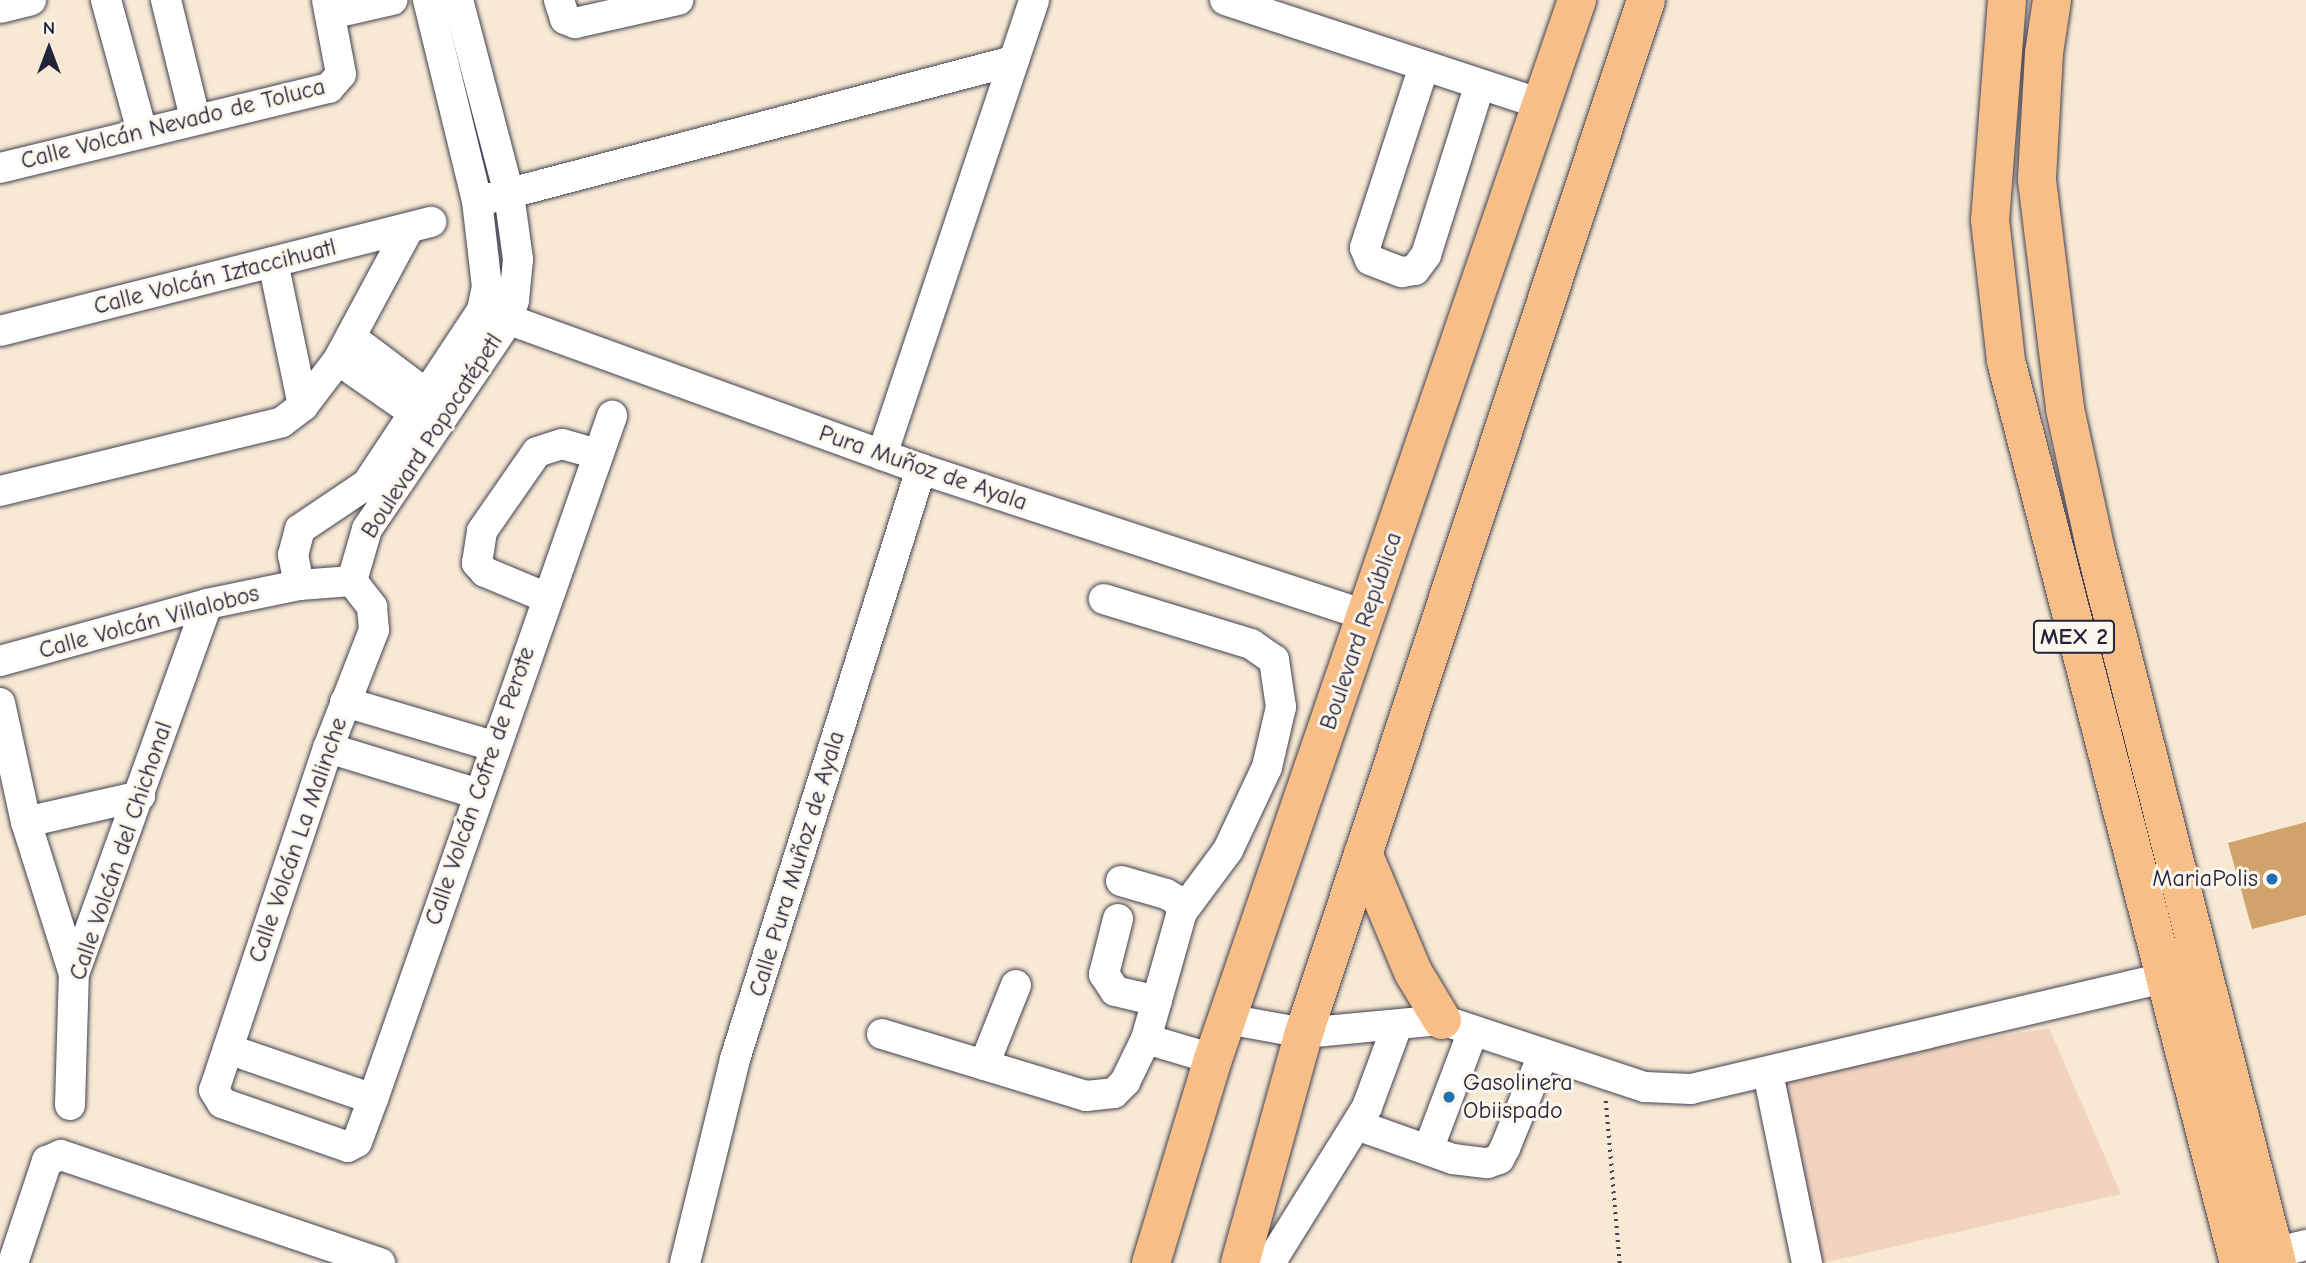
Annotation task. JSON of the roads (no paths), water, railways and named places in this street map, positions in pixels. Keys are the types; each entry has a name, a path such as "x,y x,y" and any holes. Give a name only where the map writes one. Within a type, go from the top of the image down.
{"main road":[{"name":"Boulevard República","path":"1151,1263 1213,1059 1577,0"},
{"path":"1240,1263 1304,1033 1646,0"},
{"name":"MEX 2","path":"2007,0 1990,220 2006,362 2163,978 2274,1256"},
{"name":"MEX 2","path":"2052,0 2044,53 2038,180 2065,409 2096,551 2274,1256"},
{"path":"1363,853 1413,972 1458,1025"}],"street":[{"path":"0,8 31,0"},
{"path":"106,0 142,132"},
{"path":"166,0 195,118"},
{"path":"328,7 392,0"},
{"name":"Boulevard Popocatépetl","path":"428,0 477,201 495,316"},
{"name":"Boulevard Popocatépetl","path":"299,585 293,555 300,528 367,484 430,410 495,316 518,259 509,194 458,0"},
{"path":"562,9 579,23 678,0"},
{"path":"882,455 1034,0"},
{"path":"1225,0 1541,104"},
{"name":"Calle Volcán Nevado de Toluca","path":"0,168 195,118 329,88 341,74 328,7"},
{"path":"477,201 1013,61"},
{"path":"1424,66 1365,248 1370,260 1402,272 1415,270 1426,255 1480,84"},
{"name":"Calle Volcán Iztaccihuatl","path":"0,331 420,225 345,349"},
{"path":"274,262 303,406"},
{"name":"Pura Muñoz de Ayala","path":"495,316 921,469 1367,616"},
{"path":"1,485 258,431 282,422 303,406 345,349 430,410"},
{"name":"Boulevard Popocatépetl","path":"352,581 367,528 430,410"},
{"name":"Calle Volcán Cofre de Perote","path":"342,1147 357,1142 373,1099 545,597 612,416"},
{"path":"545,597 485,572 477,563 482,531 537,452 562,444 598,454"},
{"name":"Calle Pura Muñoz de Ayala","path":"685,1263 735,1059 921,469"},
{"path":"299,585 352,581"},
{"name":"Calle Volcán La Malinche","path":"342,1147 222,1103 214,1090 328,748 375,620 372,607 352,581"},
{"name":"Calle Volcán Villalobos","path":"0,661 207,604 299,585"},
{"path":"882,1034 1101,1096 1125,1082 1146,1040 1182,912 1228,850 1266,766 1281,707 1274,660 1251,644 1104,599"},
{"name":"Calle Volcán del Chichonal","path":"70,1105 74,974 207,604"},
{"path":"345,702 493,746"},
{"path":"0,703 26,822 74,974"},
{"path":"328,748 478,794"},
{"path":"26,822 140,796"},
{"path":"1121,881 1166,894 1177,900 1182,912"},
{"path":"1118,919 1104,974 1115,990 1157,1001"},
{"path":"1227,1019 1304,1033 1397,1026 1458,1025 1645,1087 1691,1089 1768,1073 2202,968"},
{"path":"984,1065 1017,985"},
{"path":"1428,1150 1458,1025"},
{"path":"1270,1263 1357,1125 1397,1026"},
{"path":"1146,1040 1213,1059"},
{"path":"228,1049 373,1099"},
{"path":"1357,1125 1472,1164 1499,1159 1543,1055"},
{"path":"1768,1073 1807,1263"},
{"path":"13,1263 47,1161 61,1155 380,1263"}],"place":[{"name":"MariaPolis","path":"2272,879"},
{"name":"Gasolinera Obiispado","path":"1449,1097"}]}
